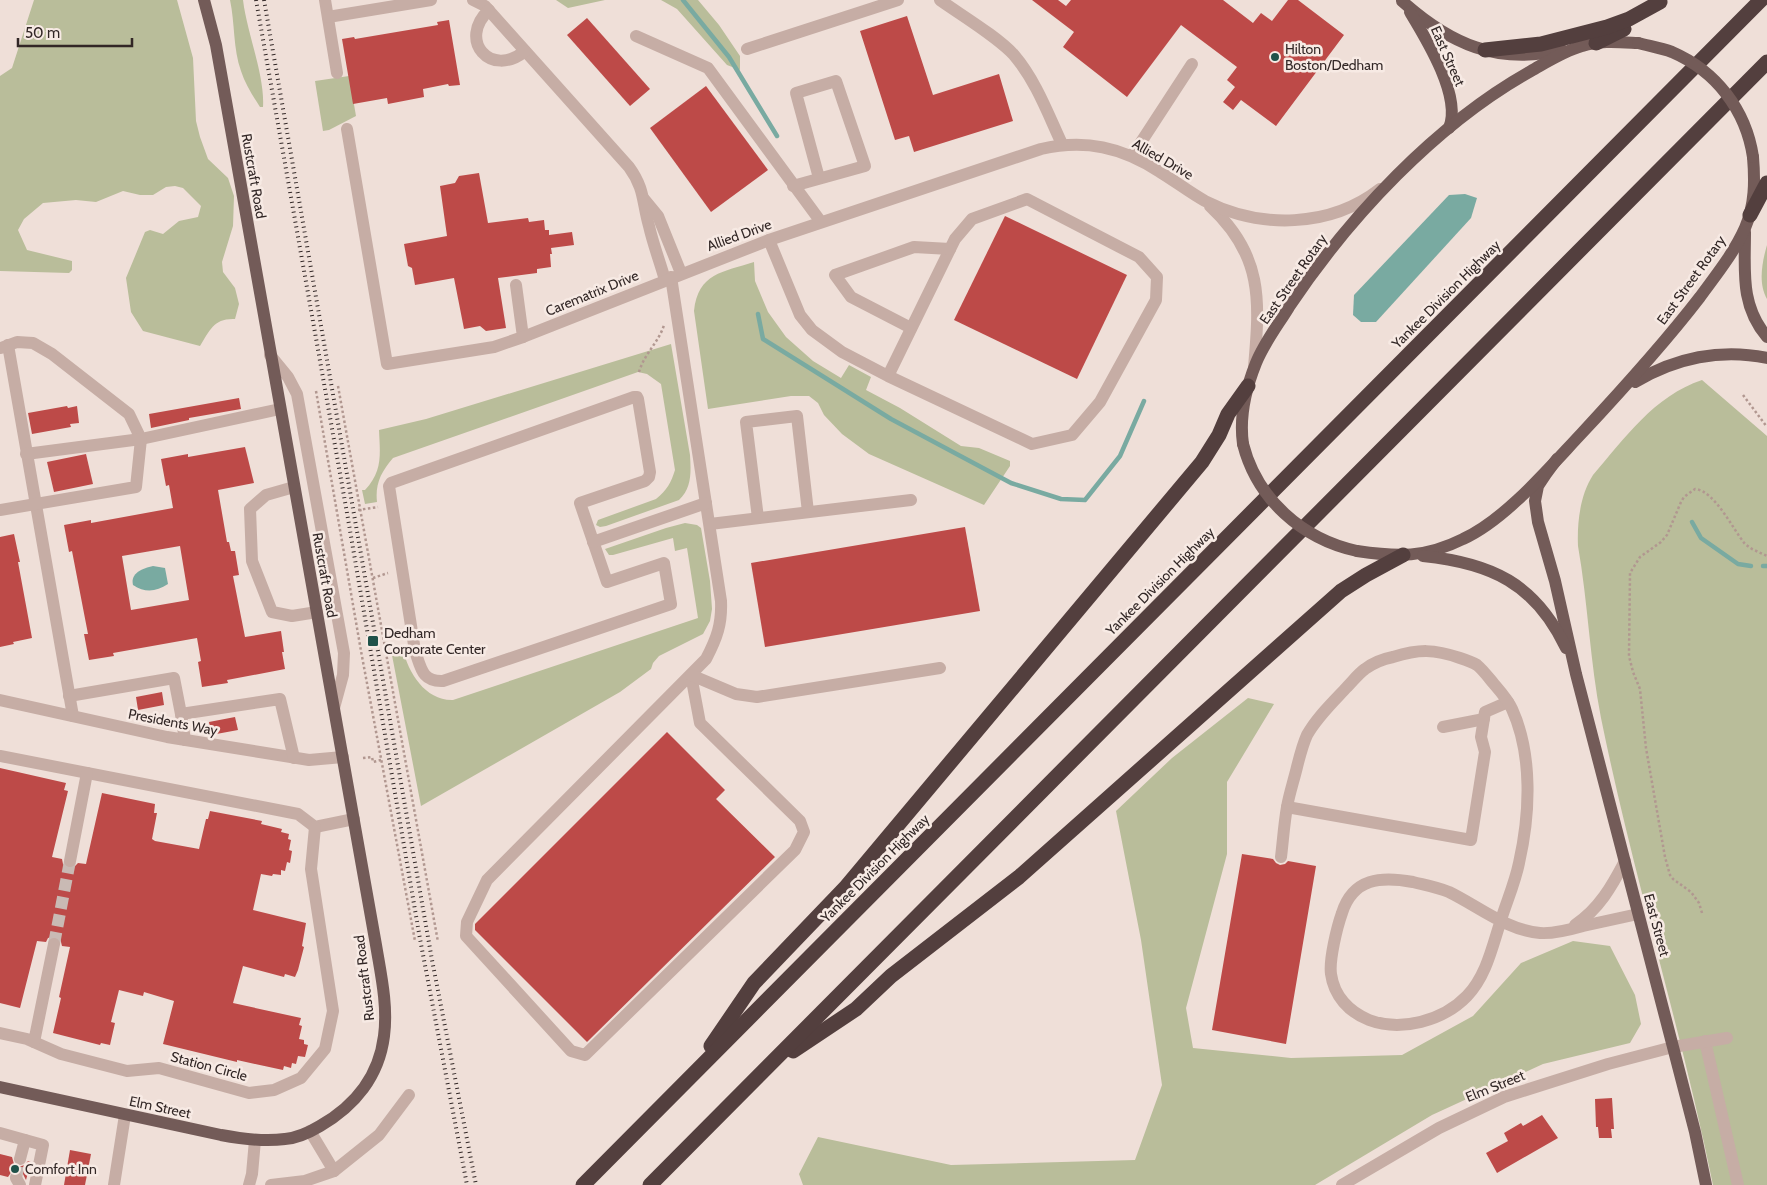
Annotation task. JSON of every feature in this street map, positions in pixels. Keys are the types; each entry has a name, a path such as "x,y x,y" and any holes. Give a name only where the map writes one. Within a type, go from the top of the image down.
{"highway":[{"name":"Yankee Division Highway","path":"583,1185 1761,0"},
{"path":"1485,50 1541,44 1608,27 1629,19 1661,1"},
{"path":"1590,44 1644,18 1661,1"},
{"path":"650,1185 1767,62"},
{"path":"1750,215 1767,182"},
{"path":"690,1077 754,983 850,882 1202,462 1219,435 1228,414 1248,386"},
{"path":"763,1072 856,1009 897,971 1019,877 1341,591 1408,555"}],"main road":[{"name":"Rustcraft Road","path":"204,0 216,45 354,819 384,998 384,1036 374,1073 355,1101 344,1111 312,1130"},
{"name":"East Street","path":"1402,0 1432,26 1465,44 1485,50 1506,54 1536,54 1590,44"},
{"name":"East Street","path":"1402,0 1421,31 1445,80 1452,109 1452,119 1449,128"},
{"name":"East Street Rotary","path":"1638,43 1671,52 1696,65 1712,77 1732,101 1749,137 1755,178 1754,199 1750,215 1734,250 1671,334 1624,388 1557,459 1501,514 1480,530 1449,546 1408,555 1341,548 1315,537 1287,516 1269,497 1251,466 1243,444 1242,412 1248,386 1262,352 1277,325 1316,269 1348,229 1400,174 1449,128 1518,78 1550,60 1590,44 1638,43"},
{"path":"1745,229 1744,283 1746,297 1759,327 1767,337"},
{"path":"1624,388 1670,364 1699,357 1731,353 1767,358"},
{"name":"East Street","path":"1557,459 1538,486 1536,508 1576,674 1695,1132 1706,1185"},
{"name":"East Street","path":"1408,555 1446,559 1476,565 1516,585 1536,601 1546,614 1561,638 1576,674"},
{"name":"Elm Street","path":"0,1087 220,1135 255,1140 287,1139 312,1130"}],"street":[{"path":"325,0 337,73"},
{"path":"328,17 431,0"},
{"path":"473,0 489,10 629,167 637,178 644,199 658,216 672,277 721,601 721,617 714,644 706,659 487,880 467,922 466,936 571,1051 585,1055 796,850 804,832 800,821 700,723 691,675"},
{"path":"747,49 898,0"},
{"path":"940,0 1013,54 1039,93 1062,144"},
{"path":"489,10 477,24 477,42 481,50 494,60 503,62 511,60 525,51"},
{"path":"636,36 708,68 821,222"},
{"path":"1132,156 1192,64"},
{"path":"793,186 865,166 836,82 796,93 820,178"},
{"name":"Carematrix Drive","path":"347,128 387,364 494,347 672,277"},
{"name":"Allied Drive","path":"672,277 821,222 1041,149 1062,144 1107,147 1132,156 1218,207 1243,216 1260,219 1284,221 1312,219 1339,212 1358,204 1400,174"},
{"path":"769,240 800,315 812,330 842,352 888,376 1032,444 1072,435 1100,402 1156,300 1157,277 1139,257 1028,199 972,219 955,239 888,376"},
{"name":"Allied Drive","path":"1202,199 1223,218 1234,233 1251,265 1257,299 1254,370"},
{"path":"911,328 851,297 835,275 914,247 950,250"},
{"path":"516,285 523,337"},
{"path":"0,510 35,504 136,487 141,439 129,414 52,354 32,343 16,342 4,347 26,454 35,504 69,696 73,716"},
{"path":"270,355 288,377 297,394 333,590 344,653 344,675 334,708"},
{"path":"637,397 650,472 649,477 644,482 580,503 593,542 607,582 664,563 671,604 442,681 429,680 423,673 415,651 407,606 389,491 389,486 392,483 637,397"},
{"path":"26,454 141,439 280,409"},
{"path":"758,518 746,422 797,416 808,512"},
{"path":"294,487 266,495 250,509 252,561 272,612 292,616 317,612"},
{"path":"710,524 911,500"},
{"path":"593,542 706,503"},
{"path":"1280,857 1287,807 1307,736 1322,713 1366,668 1382,660 1411,652 1424,650 1440,651 1478,666 1512,708 1525,756 1528,780 1527,806 1519,864 1501,921 1482,976 1467,996 1453,1007 1413,1024 1392,1025 1372,1021 1353,1013 1340,999 1331,975 1338,923 1345,902 1350,894 1360,886 1382,878 1395,878 1447,891 1501,921 1524,930 1539,933 1566,930 1638,914"},
{"path":"691,675 736,694 757,697 940,668"},
{"path":"69,696 174,678 185,740"},
{"path":"181,714 280,699 294,758"},
{"name":"Presidents Way","path":"0,700 185,740 309,760 343,757"},
{"path":"1287,807 1471,840 1485,752 1481,737 1484,719 1486,712 1508,702"},
{"path":"1443,727 1484,719"},
{"path":"0,756 298,814 315,827 354,819"},
{"path":"70,861 87,773"},
{"name":"Station Circle","path":"0,1033 34,1042 61,1054 127,1071 159,1068 249,1093 274,1090 301,1078 325,1049 334,1011 311,868 315,827"},
{"path":"1566,930 1588,916 1597,906 1610,889 1625,861"},
{"path":"34,1042 54,944"},
{"name":"Elm Street","path":"1342,1185 1439,1128 1504,1097 1608,1064 1673,1047 1727,1038"},
{"path":"1704,1041 1738,1185"},
{"path":"271,1185 304,1181 334,1171 379,1135 409,1095"},
{"path":"114,1185 125,1115"},
{"path":"312,1130 334,1171"},
{"path":"0,1133 43,1145 35,1185"},
{"path":"20,1159 25,1140"},
{"path":"249,1185 252,1174 255,1140"}],"path":[{"path":"639,372 644,358 659,337 665,321"},
{"path":"338,386 438,942"},
{"path":"316,391 415,941"},
{"path":"1743,395 1767,427"},
{"path":"1702,913 1699,903 1691,892 1673,880 1665,858 1646,748 1640,690 1629,656 1630,574 1640,557 1661,542 1667,535 1684,497 1695,489 1706,492 1714,499 1745,544 1767,556"},
{"path":"359,510 378,508"},
{"path":"373,578 388,573"},
{"path":"363,758 372,757 373,762 381,760"}],"green space":[{"path":"34,0 177,0 193,58 196,121 200,137 208,159 228,178 234,196 233,226 222,262 223,272 235,288 239,304 235,319 228,319 213,326 200,346 143,331 131,312 126,278 145,232 150,230 163,234 179,221 198,217 201,206 183,188 175,186 166,187 153,195 140,195 123,191 96,202 76,200 43,203 24,219 18,230 27,250 72,261 72,270 69,273 0,271 0,76 12,68"},
{"path":"230,0 243,0 259,68 263,107 260,107 252,94 238,63"},
{"path":"556,0 605,0 568,8"},
{"path":"661,0 698,0 719,25 740,56 740,70 727,65 677,9"},
{"path":"349,76 356,116 329,130 323,131 315,81"},
{"path":"1767,245 1767,299 1762,287 1762,266"},
{"path":"754,262 755,281 768,312 786,337 813,361 841,378 849,365 871,377 866,390 900,408 961,446 979,448 1010,461 1010,466 984,505 869,454 842,434 824,415 818,403 809,396 791,396 708,409 694,311 696,298 707,281 714,276"},
{"path":"671,344 690,455 688,485 679,500 606,526 600,527 596,525 598,520 656,499 668,486 675,470 661,384 647,374 638,372 393,458 380,478 377,502 365,504 362,490 365,490 371,483 378,469 379,430 426,419"},
{"path":"1702,380 1767,436 1767,1185 1713,1185 1601,718 1578,546 1580,509 1585,491 1593,475 1629,433 1655,407 1669,396"},
{"path":"685,523 697,525 701,528 710,581 712,609 710,621 703,634 659,656 651,669 620,692 421,806 391,650 403,649 405,658 414,676 427,691 434,696 453,700 698,618 687,548 675,551 673,538 613,555 609,555 605,549"},
{"path":"1248,698 1274,704 1227,782 1227,854 1186,1008 1193,1048 1291,1058 1402,1055 1473,1016 1521,963 1573,941 1610,946 1635,995 1641,1024 1630,1043 1543,1064 1432,1115 1315,1185 803,1185 799,1174 818,1137 951,1165 1135,1160 1162,1085 1141,940 1116,811 1172,758"}],"water":[{"path":"1465,194 1477,198 1471,218 1376,322 1361,322 1353,315 1354,295 1449,195"},
{"path":"153,566 165,568 168,584 159,589 150,590 133,585 135,574"}],"building":[{"name":"Hilton Boston/Dedham","path":"1032,0 1058,0 1066,6 1071,0 1223,0 1253,23 1261,13 1272,21 1288,0 1298,0 1344,35 1276,126 1241,100 1233,110 1223,102 1235,87 1227,80 1237,67 1181,25 1127,97 1063,47 1074,32"},
{"path":"907,16 933,95 999,74 1013,121 914,152 909,136 895,140 860,31"},
{"path":"587,18 650,89 630,106 567,35"},
{"path":"449,20 460,85 449,86 448,84 423,89 424,97 388,104 387,98 353,104 342,39 354,37 355,39 438,25 437,22"},
{"path":"706,86 768,170 711,212 650,128"},
{"path":"479,173 488,223 528,218 529,222 544,220 545,230 549,230 549,235 572,232 574,245 551,248 551,267 537,269 537,273 498,278 506,328 486,331 480,326 464,329 454,278 415,285 412,268 408,266 404,244 447,236 440,186 455,183 459,176"},
{"path":"1005,216 1127,275 1077,379 954,320"},
{"path":"239,398 241,409 189,418 189,420 151,428 149,414"},
{"path":"67,406 68,408 77,406 79,423 70,424 71,427 32,434 28,413"},
{"path":"245,447 254,483 218,490 227,542 229,542 231,551 235,551 239,575 233,576 245,637 281,631 285,669 227,680 228,683 202,687 198,662 201,661 197,638 113,653 114,656 89,660 84,634 88,634 72,551 69,552 64,525 91,520 91,523 173,508 169,485 166,486 161,459 188,454 188,457","holes":["180,546 189,600 131,610 122,556"]},
{"path":"86,454 93,484 54,492 47,462"},
{"path":"965,527 980,611 765,647 751,563"},
{"path":"14,534 32,638 0,647 0,537"},
{"path":"162,692 164,705 138,710 136,697"},
{"path":"235,717 238,730 211,735 209,722"},
{"path":"667,732 725,790 716,799 775,857 587,1042 475,930 475,924"},
{"path":"0,768 66,783 64,790 68,791 52,857 62,859 63,864 68,869 73,868 78,863 86,864 102,793 155,804 154,813 157,813 152,839 155,841 199,849 206,819 208,819 210,811 262,821 261,824 282,829 281,832 289,834 288,839 291,840 289,850 292,851 290,863 287,862 285,871 281,870 281,875 261,874 253,910 306,923 302,946 304,947 298,970 295,977 285,974 284,977 243,966 233,1003 301,1018 299,1025 302,1026 299,1039 304,1040 304,1044 308,1045 305,1057 298,1056 296,1064 292,1063 291,1068 284,1066 283,1070 237,1060 237,1062 163,1044 174,1001 144,992 143,996 119,990 111,1022 115,1023 110,1045 101,1043 100,1045 53,1033 70,947 62,946 60,938 55,936 48,938 46,942 37,941 20,1008 0,1003"},
{"path":"1242,854 1273,859 1280,865 1288,861 1316,866 1286,1044 1212,1030"},
{"path":"1612,1098 1614,1129 1611,1129 1612,1138 1599,1138 1598,1127 1596,1127 1595,1099"},
{"path":"1542,1115 1558,1138 1497,1173 1486,1153 1508,1141 1504,1133 1521,1123 1523,1126"},
{"path":"70,1150 91,1154 85,1185 64,1185"},
{"name":"Comfort Inn","path":"0,1154 12,1157 14,1164 18,1167 25,1165 28,1161 31,1162 26,1180 23,1174 17,1170 12,1171 8,1177 0,1175"}],"waterway":[{"path":"683,0 729,57 777,136"},
{"path":"758,314 763,339 891,419 1011,483 1061,499 1085,500 1120,456 1144,401"},
{"path":"1692,522 1701,538 1738,564 1751,566"}],"tunnel":[{"path":"54,944 70,861"},
{"path":"16,1178 20,1159"}],"railway":[{"path":"256,0 420,939 467,1185"},
{"path":"264,0 432,960 476,1185"}],"place":[{"name":"Hilton Boston/Dedham","path":"1275,57"},
{"name":"Dedham Corporate Center","path":"373,641"},
{"name":"Comfort Inn","path":"15,1169"}]}
